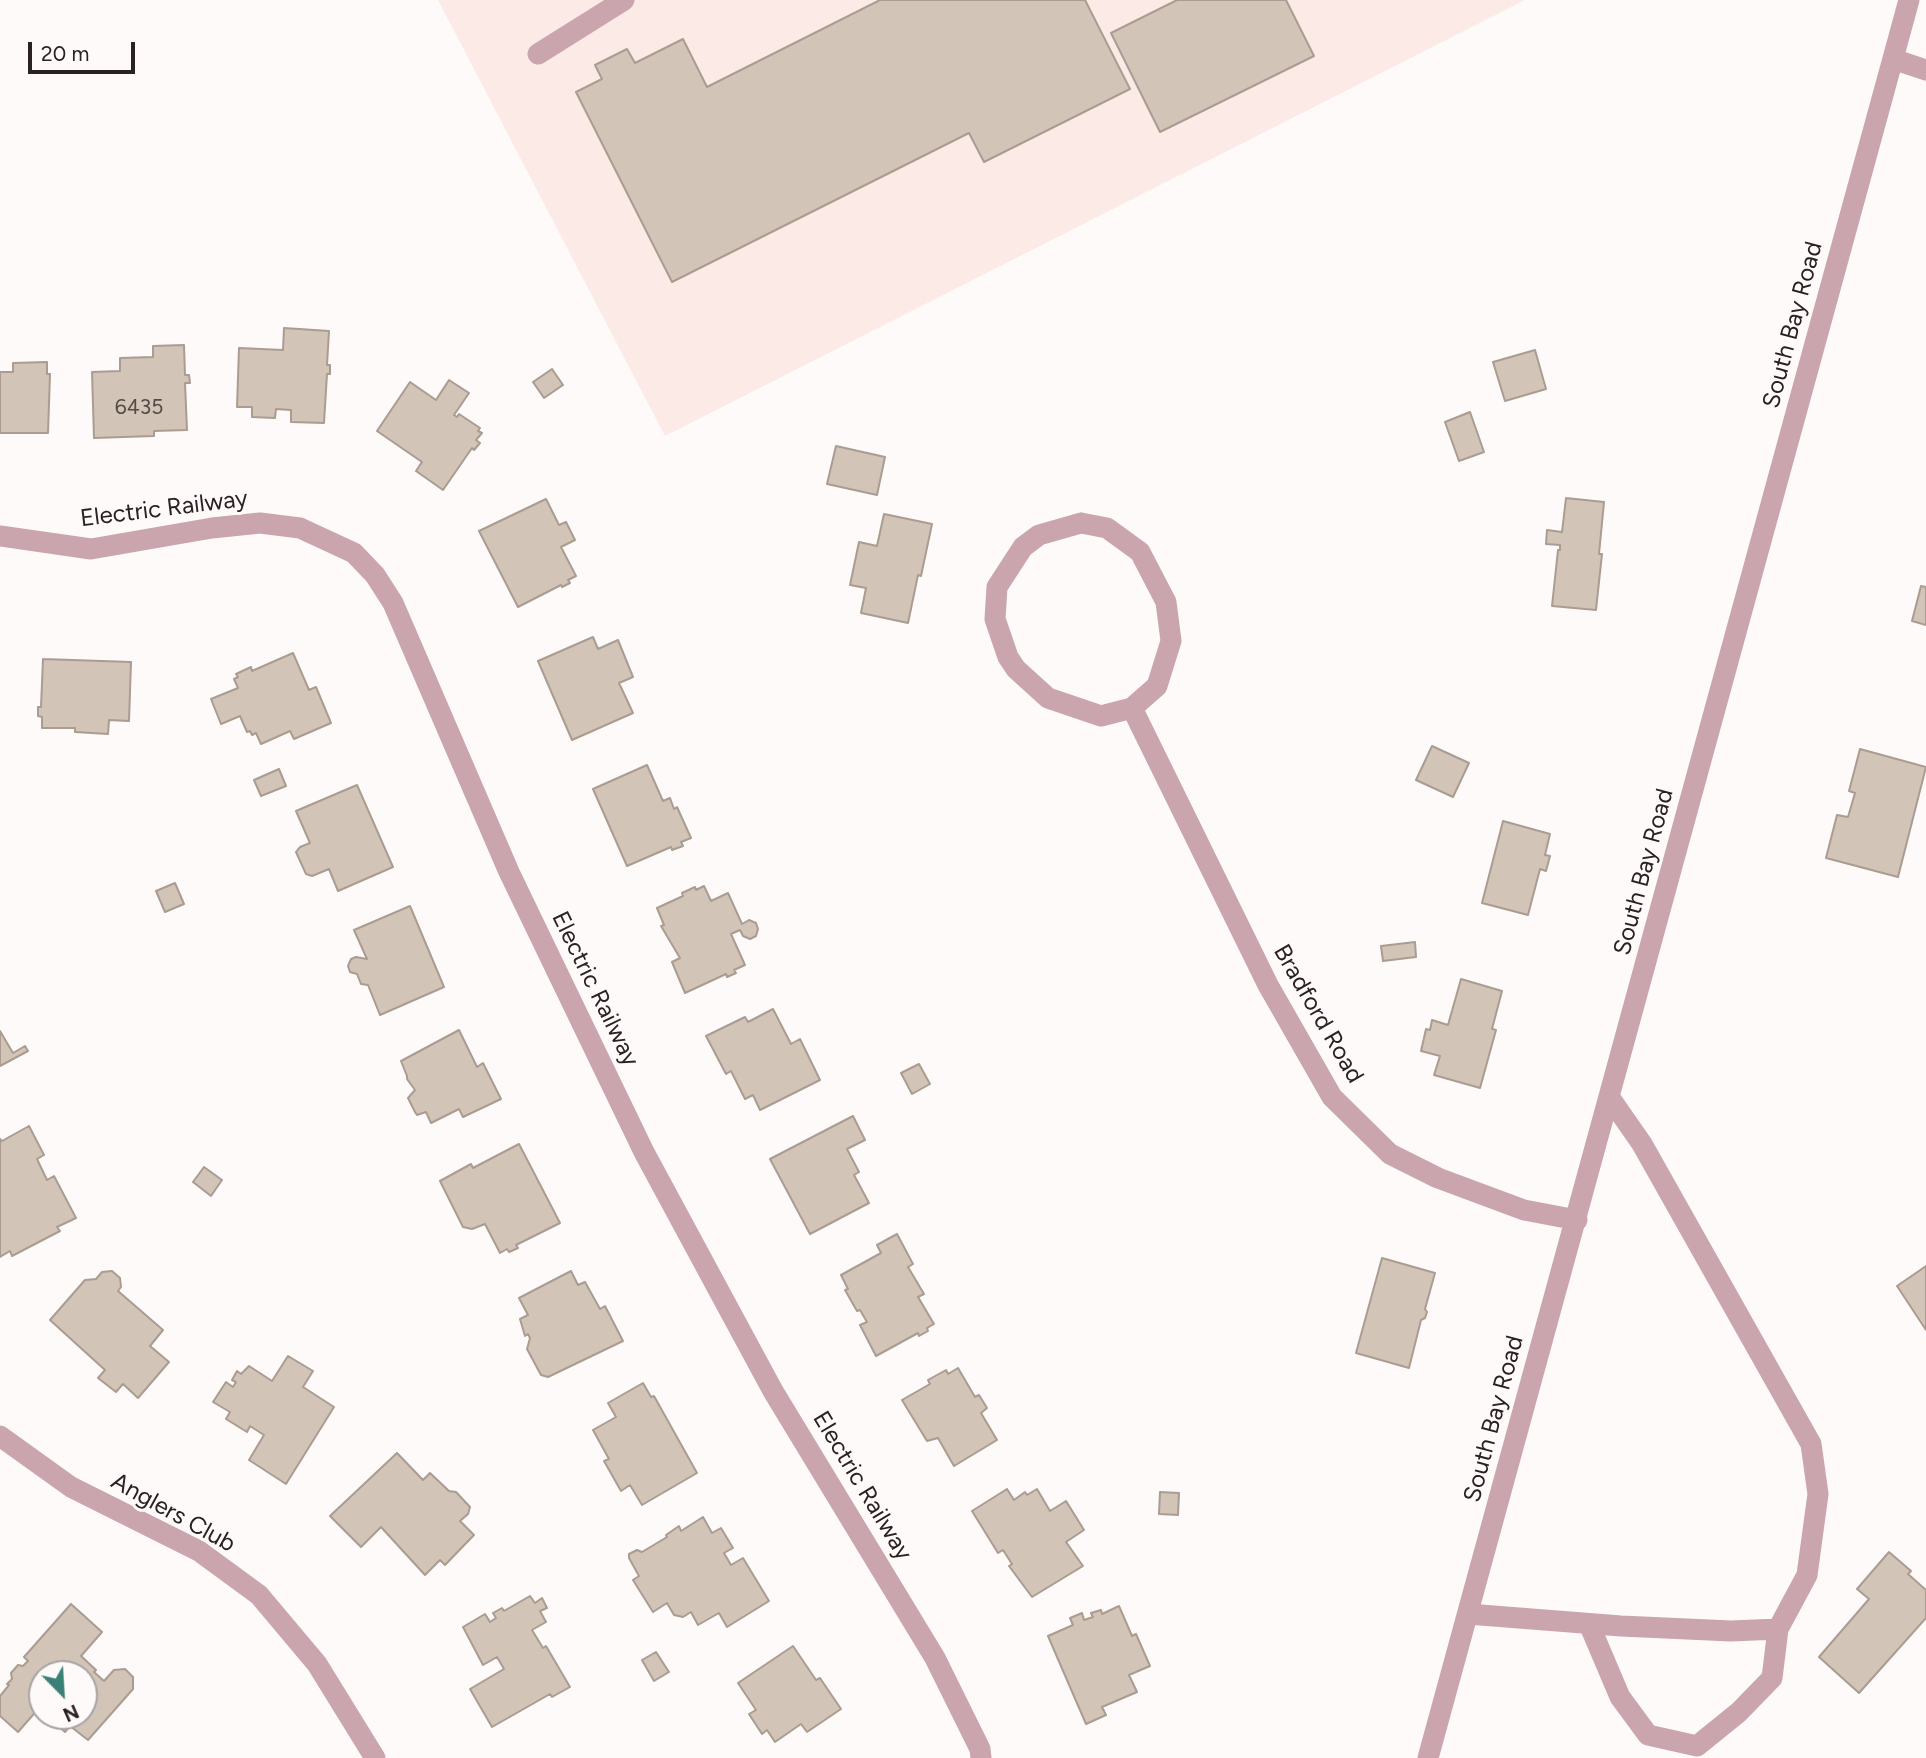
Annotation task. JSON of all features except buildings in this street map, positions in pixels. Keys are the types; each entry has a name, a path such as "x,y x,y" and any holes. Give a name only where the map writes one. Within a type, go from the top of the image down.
{"street":[{"path":"538,54 624,0"},
{"name":"South Bay Road","path":"1429,1758 1909,0"},
{"path":"1893,59 1926,70"},
{"name":"Electric Railway","path":"0,536 91,550 212,528 260,523 300,528 354,554 375,575 393,603 509,872 644,1152 773,1391 935,1657 980,1749 981,1758"},
{"path":"1081,523 1107,528 1140,552 1166,602 1171,641 1157,686 1132,708 1101,716 1048,698 1016,669 1008,657 995,619 997,587 1023,547 1039,535 1081,523"},
{"name":"Bradford Road","path":"1132,708 1268,985 1332,1097 1390,1154 1438,1178 1524,1210 1577,1220"},
{"path":"1589,1624 1620,1697 1648,1735 1696,1746 1739,1712 1772,1678 1778,1629 1807,1575 1818,1493 1811,1444 1642,1144 1610,1098"},
{"name":"Anglers Club","path":"0,1436 71,1487 198,1551 259,1595 317,1664 375,1758"},
{"path":"1468,1615 1731,1631 1778,1629"}],"shaded area":[{"path":"438,0 1525,0 665,436"}]}
